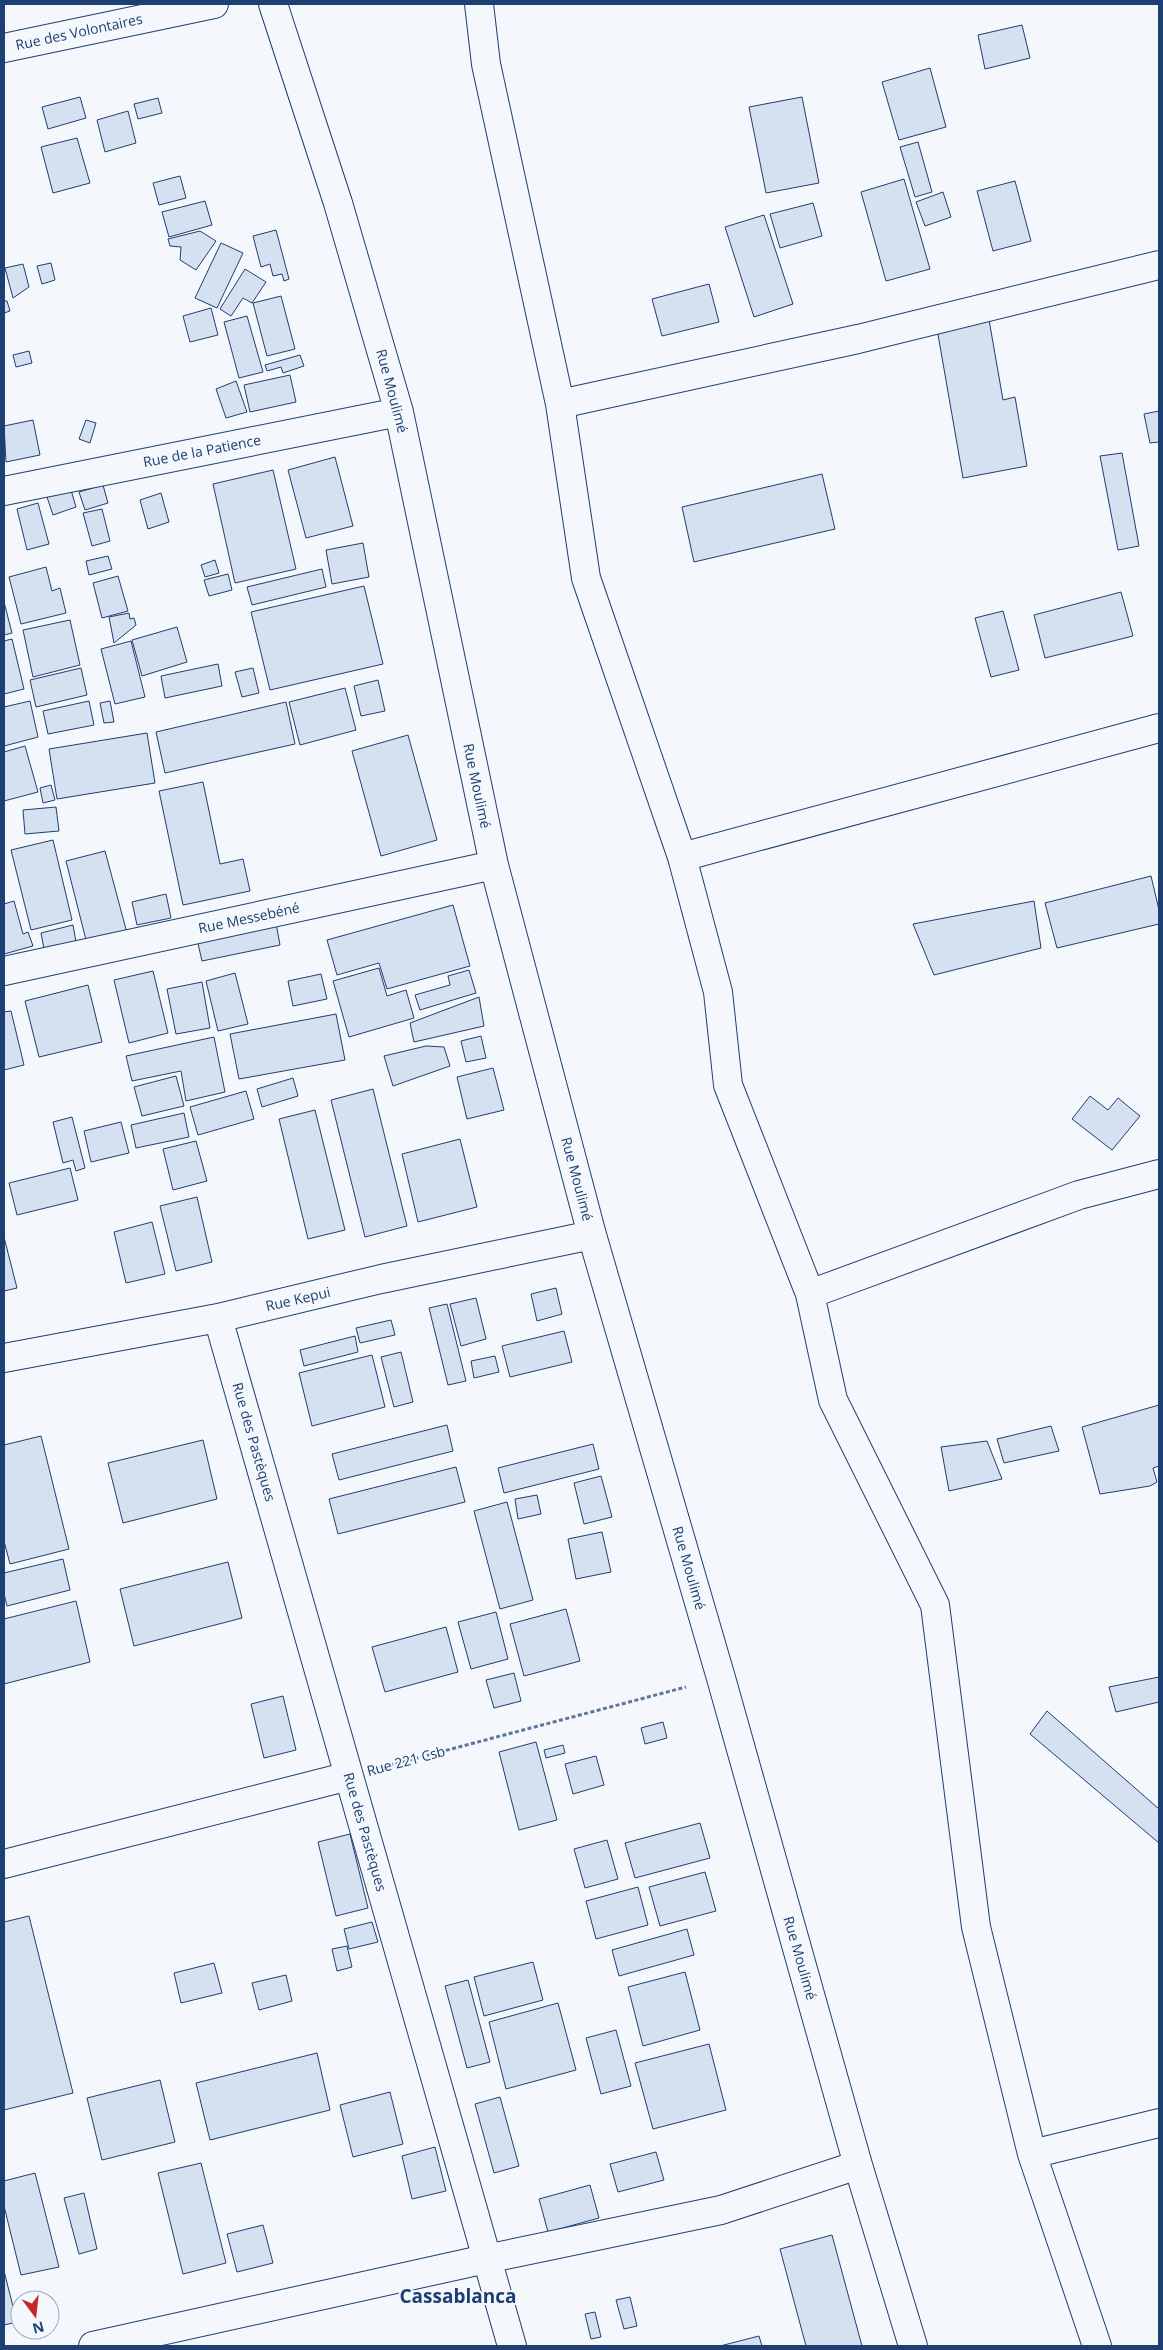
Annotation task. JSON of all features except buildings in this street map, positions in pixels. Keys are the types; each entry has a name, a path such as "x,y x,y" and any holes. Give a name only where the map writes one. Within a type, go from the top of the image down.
{"street":[{"name":"Rue des Volontaires","path":"4,48 214,4"},
{"name":"Rue Moulimé","path":"273,4 338,203 399,412 494,865 592,1235 721,1678 858,2165 913,2346"},
{"path":"479,4 486,64 560,404 586,578 682,857 718,992 728,1085 810,1294 833,1400 935,1605 976,1927 1032,2154 1097,2346"},
{"path":"560,404 858,339 1159,266"},
{"name":"Rue de la Patience","path":"4,491 399,412"},
{"path":"682,857 1159,728"},
{"name":"Rue Messebéné","path":"4,971 494,865"},
{"path":"810,1294 1079,1196 1159,1174"},
{"name":"Rue Kepui","path":"4,1358 218,1318 381,1279 592,1235"},
{"name":"Rue des Pastèques","path":"218,1318 512,2346"},
{"name":"Rue 221 Csb","path":"4,1864 349,1776"},
{"path":"1032,2154 1159,2123"},
{"path":"93,2346 486,2259 721,2210 858,2165"}],"path":[{"name":"Rue 221 Csb","path":"349,1776 721,1678"}],"district":[{"name":"Cassablanca","path":"458,2296"}]}
